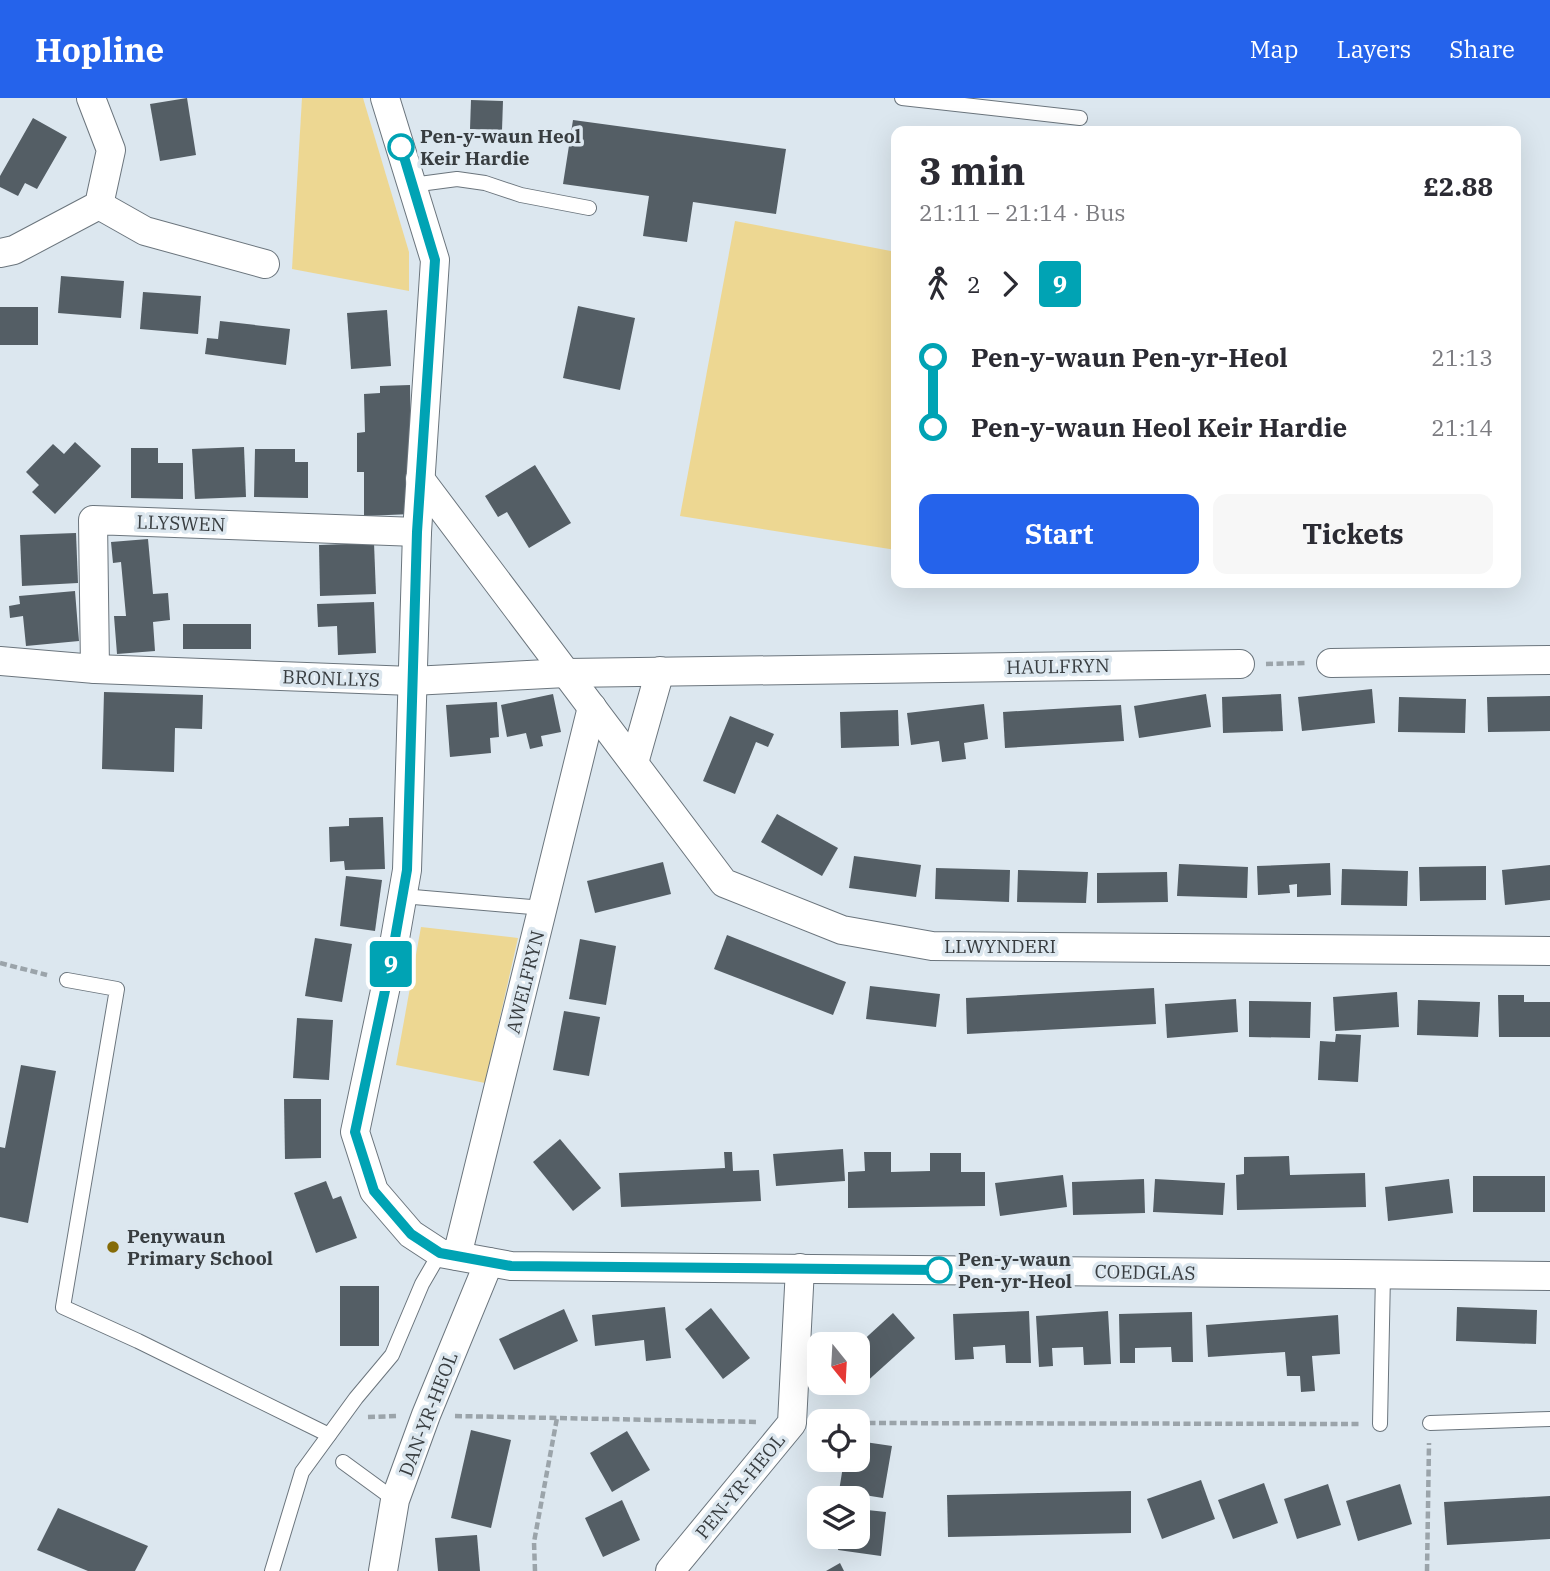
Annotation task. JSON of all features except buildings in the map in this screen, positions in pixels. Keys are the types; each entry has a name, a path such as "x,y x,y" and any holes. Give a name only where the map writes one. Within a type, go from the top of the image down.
{"street":[{"path":"0,253 14,250 99,205 111,150 91,98"},
{"path":"385,98 435,260 417,532 407,870 390,967 355,1132 374,1191 411,1234 448,1255"},
{"path":"99,205 145,231 265,264"},
{"name":"LLWYNDERI","path":"420,479 724,883 842,930 932,946 1550,951"},
{"name":"LLYSWEN","path":"95,669 93,520 417,532"},
{"path":"1332,663 1550,660"},
{"name":"BRONLLYS","path":"0,661 95,669 412,681 566,673"},
{"name":"HAULFRYN","path":"566,673 1240,664"},
{"path":"634,762 660,671"},
{"name":"AWELFRYN","path":"448,1255 543,908 592,707"},
{"name":"COEDGLAS","path":"448,1255 511,1266 1550,1276"},
{"name":"DAN-YR-HEOL","path":"383,1571 395,1500 426,1415 489,1262"},
{"name":"PEN-YR-HEOL","path":"670,1571 792,1423 800,1268"}],"lane":[{"path":"902,98 1080,118"},
{"path":"412,185 457,179 485,183 521,195 589,208"},
{"path":"402,896 543,908"},
{"path":"66,980 117,989 63,1307 329,1435"},
{"path":"272,1571 302,1472 392,1355 422,1284 448,1255"},
{"path":"1380,1424 1383,1274"},
{"path":"1430,1423 1550,1419"},
{"path":"343,1462 395,1500"}],"path":[{"path":"1240,664 1332,663"},
{"path":"0,963 66,980"},
{"path":"329,1435 369,1417 426,1415 792,1423"},
{"path":"535,1571 534,1542 557,1418"},
{"path":"870,1423 1380,1424"},
{"path":"1427,1571 1430,1423"}],"shaded area":[{"path":"302,98 363,98 409,252 409,291 292,269"},
{"path":"735,221 891,251 891,549 680,516"},
{"path":"421,927 518,938 485,1083 396,1065"}],"bus line":[{"name":"9","path":"401,147 435,260 417,532 407,870 390,967 355,1132 374,1191 411,1234 440,1253 511,1266 939,1270"}],"place":[{"name":"Pen-y-waun Heol Keir Hardie","path":"401,147"},
{"name":"Penywaun Primary School","path":"113,1247"},
{"name":"Pen-y-waun Pen-yr-Heol","path":"939,1270"}]}
